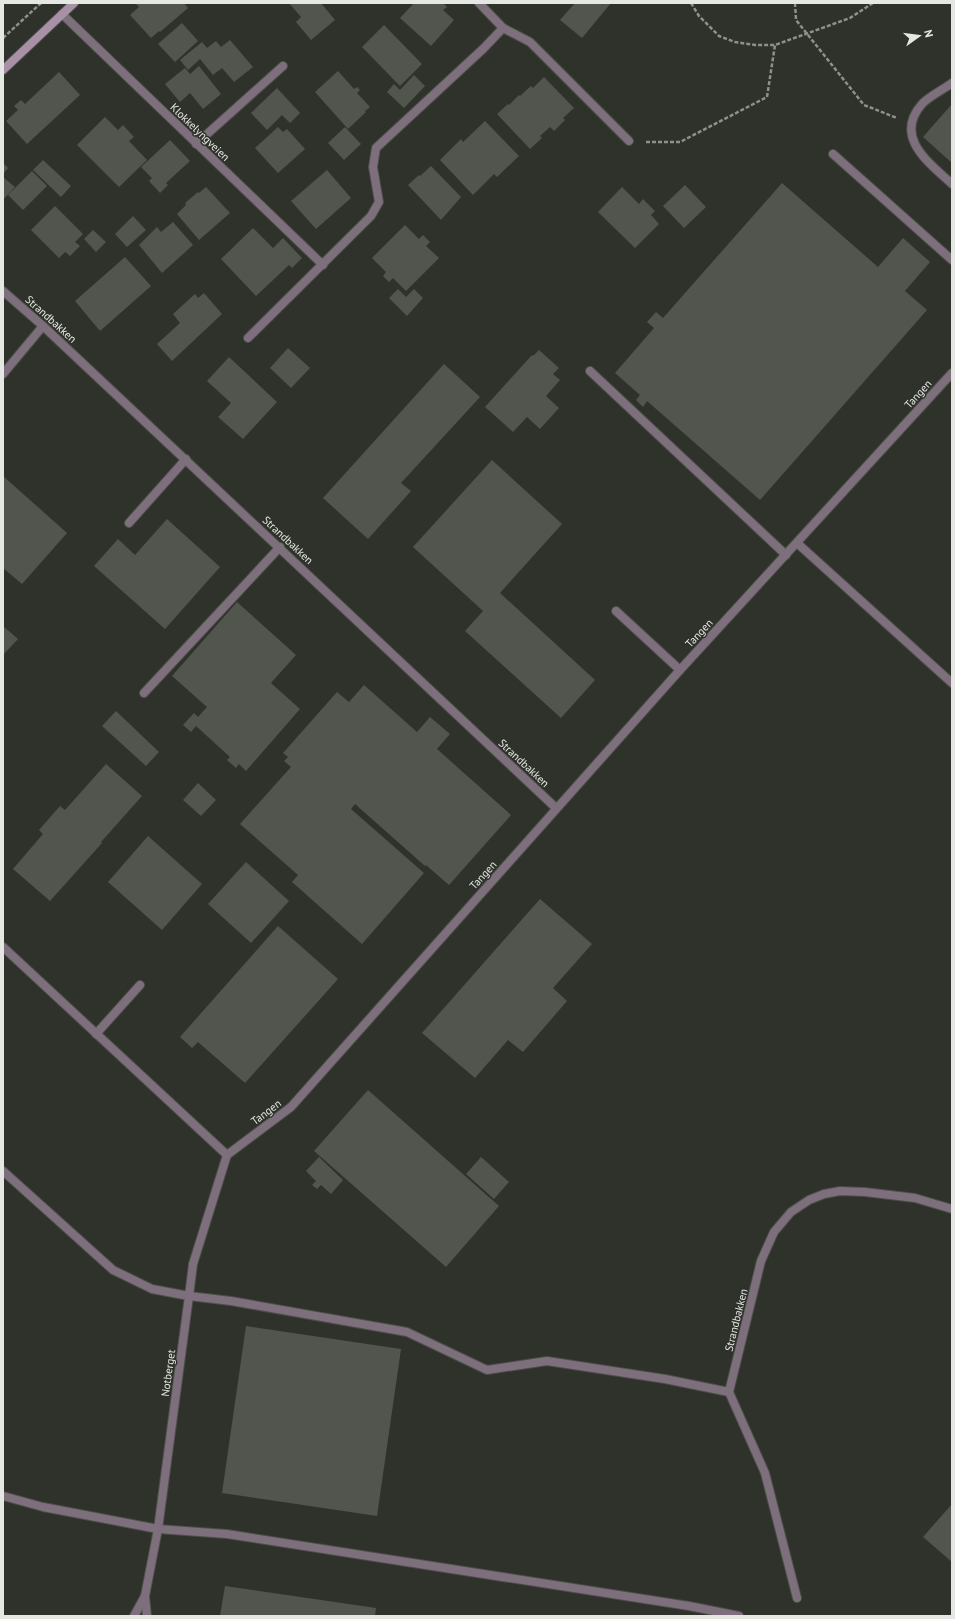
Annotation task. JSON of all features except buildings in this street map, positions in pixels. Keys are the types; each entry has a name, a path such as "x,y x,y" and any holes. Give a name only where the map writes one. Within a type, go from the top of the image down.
{"main road":[{"path":"4,68 74,3"}],"street":[{"path":"480,3 503,28 530,42 629,141"},
{"name":"Klokkelyngveien","path":"62,14 323,264"},
{"path":"248,338 372,216 379,202 372,167 376,148 484,48 503,28"},
{"path":"196,144 283,66"},
{"path":"952,83 922,104 911,123 914,144 922,157 952,184"},
{"path":"833,154 952,260"},
{"name":"Strandbakken","path":"3,291 43,326 186,459 556,808"},
{"path":"3,374 43,326"},
{"path":"590,371 786,555"},
{"name":"Tangen","path":"227,1155 291,1107 680,670 952,373"},
{"path":"129,524 186,459"},
{"path":"797,543 952,683"},
{"path":"144,693 280,547"},
{"path":"616,611 680,670"},
{"path":"3,948 227,1155"},
{"path":"96,1034 140,985"},
{"name":"Notberget","path":"147,1616 145,1596 158,1529 193,1264 227,1155"},
{"path":"3,1172 113,1270 152,1289 189,1296 231,1301 407,1332 487,1370 547,1361 665,1379 729,1392 765,1472 797,1598"},
{"name":"Strandbakken","path":"729,1392 761,1261 774,1232 791,1212 808,1200 824,1194 840,1191 865,1192 915,1198 952,1209"},
{"path":"3,1496 43,1507 158,1529 227,1534 689,1606 738,1616"},
{"name":"Notberget","path":"134,1616 145,1596"}],"path":[{"path":"3,38 40,3"},
{"path":"691,3 699,16 719,36 735,42 755,45 775,45 850,18 873,3"},
{"path":"795,3 796,20 864,105 911,123"},
{"path":"629,141 680,142 767,97 775,45"}]}
